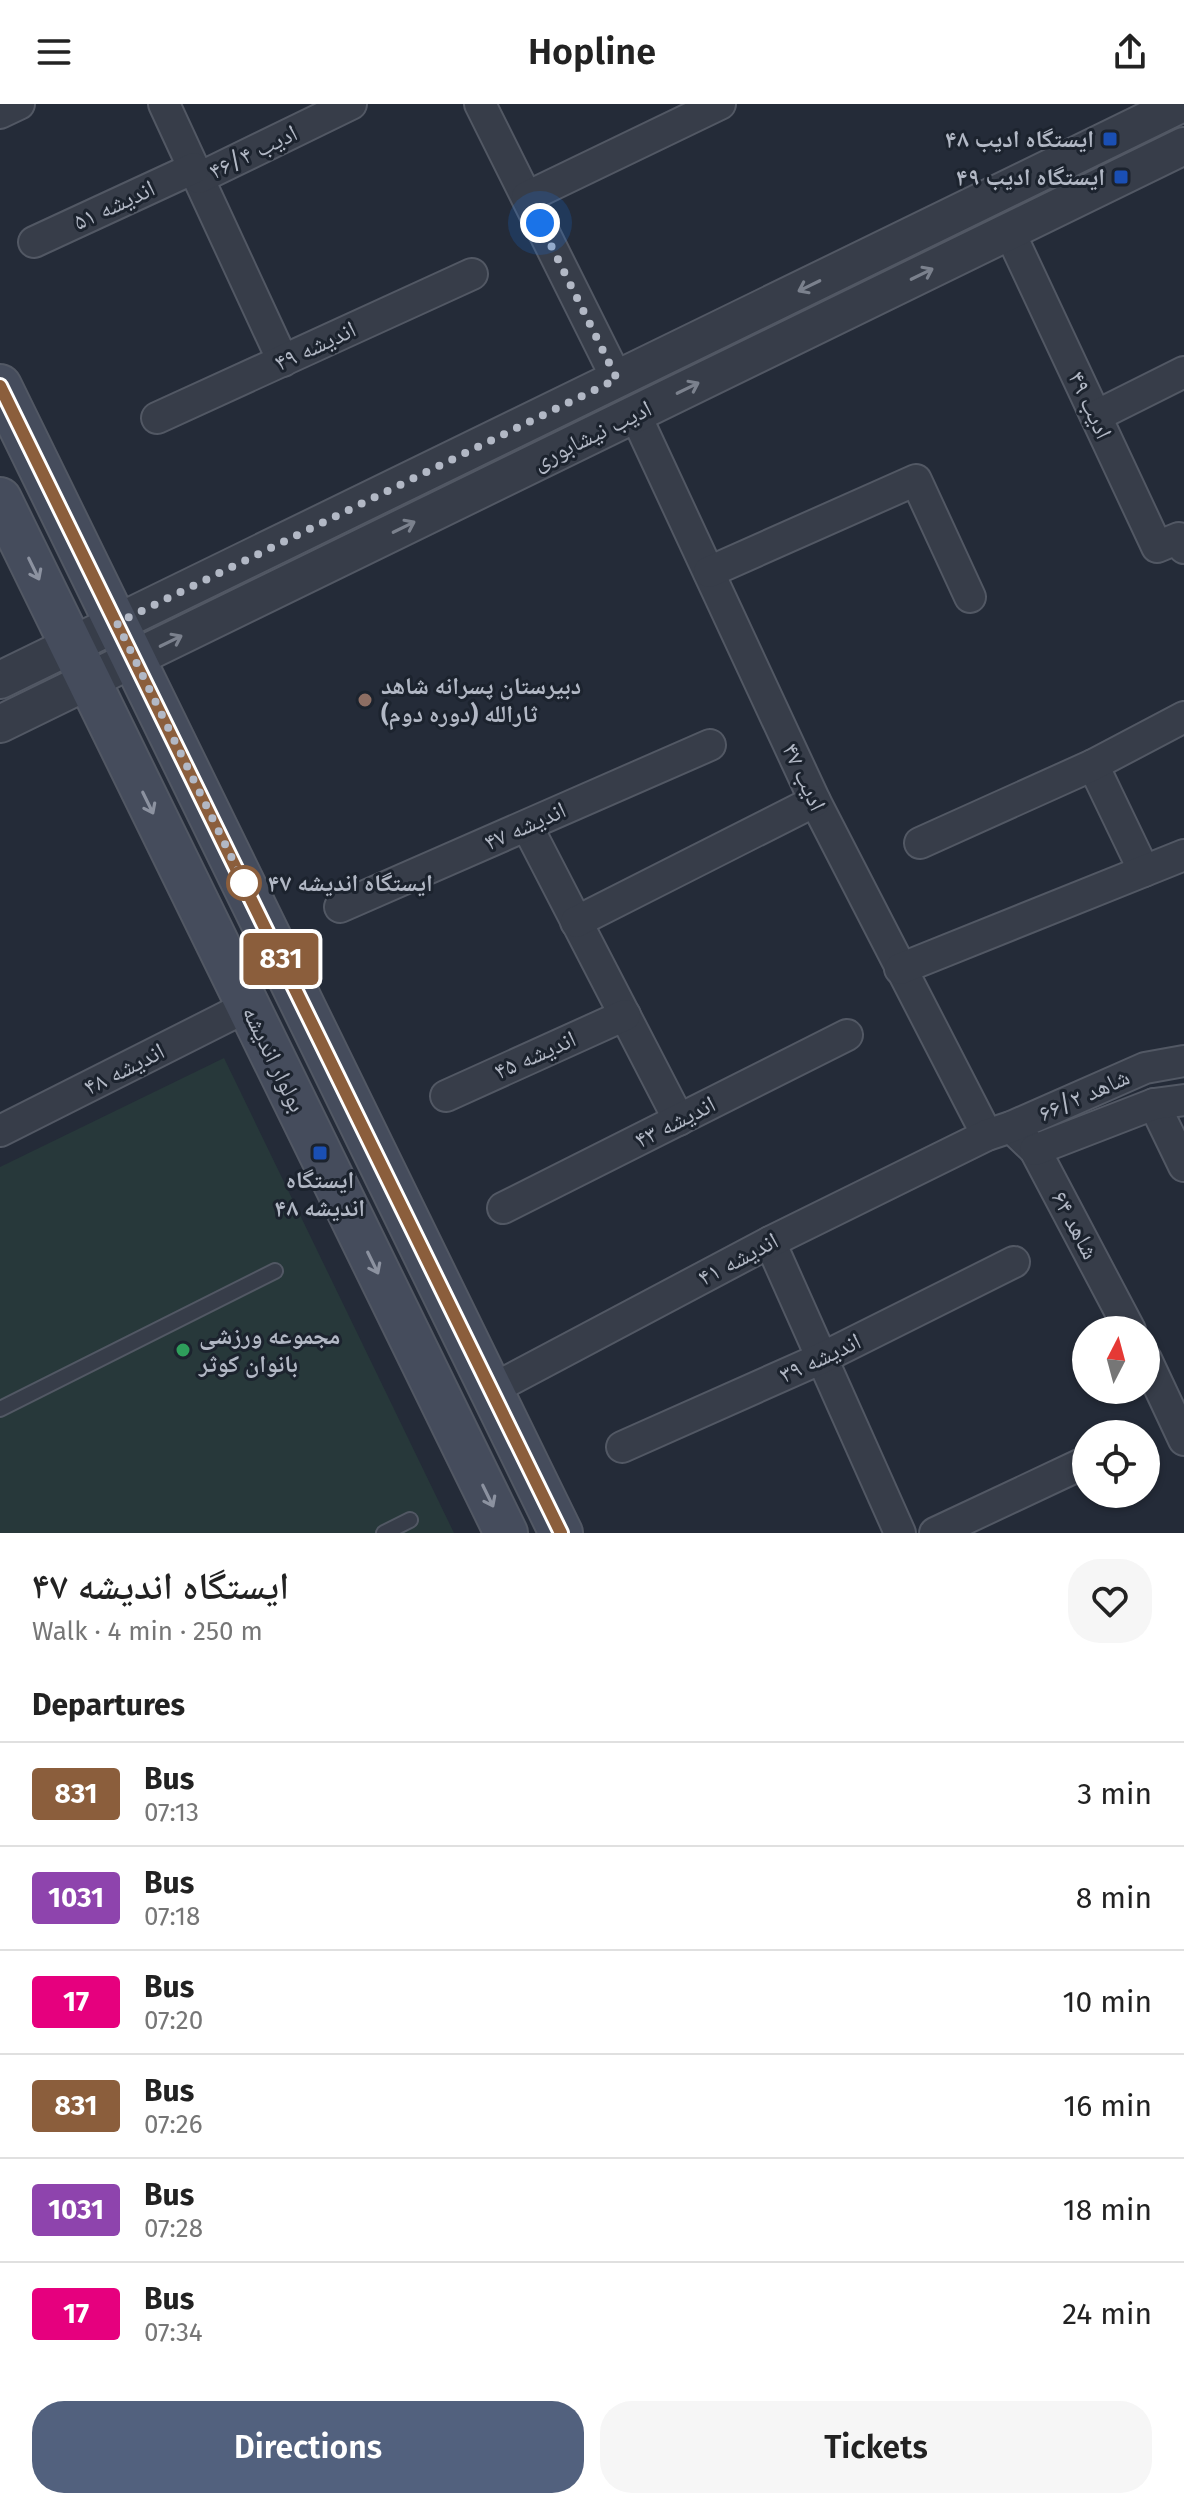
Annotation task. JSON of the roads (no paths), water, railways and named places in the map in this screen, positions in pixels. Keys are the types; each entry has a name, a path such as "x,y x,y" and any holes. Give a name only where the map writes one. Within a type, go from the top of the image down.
{"main road":[{"name":"بولوار اندیشه","path":"0,386 561,1533"},
{"name":"بولوار اندیشه","path":"0,499 506,1533"}],"street":[{"path":"0,113 19,104"},
{"path":"164,104 283,361"},
{"name":"ادیب ۴۶/۴","path":"196,173 351,104"},
{"path":"480,104 617,379"},
{"path":"527,197 720,104"},
{"name":"ادیب نیشابوری","path":"126,641 617,379 1181,104"},
{"name":"ادیب نیشابوری","path":"0,724 80,663 635,414 1184,146"},
{"name":"اندیشه ۵۱","path":"34,242 196,173"},
{"name":"ادیب ۴۹","path":"1009,231 1157,547 1179,538 1184,548"},
{"name":"اندیشه ۴۹","path":"157,418 472,274"},
{"path":"1096,416 1184,372"},
{"name":"ادیب ۴۷","path":"635,414 815,801 900,969 999,1131"},
{"path":"709,572 916,480 970,597"},
{"name":"ادیب نیشابوری","path":"0,680 80,663"},
{"path":"920,843 1093,765 1184,717"},
{"name":"اندیشه ۴۷","path":"340,907 710,745"},
{"path":"1093,765 1144,871"},
{"path":"576,922 815,801"},
{"path":"527,826 679,1120"},
{"path":"900,969 1184,855"},
{"name":"اندیشه ۴۸","path":"0,1131 248,1006"},
{"name":"اندیشه ۴۵","path":"446,1096 625,1015"},
{"name":"اندیشه ۴۳","path":"503,1208 847,1035"},
{"name":"شاهد ۶۶/۲","path":"999,1131 1145,1068 1184,1061"},
{"name":"شاهد ۶۶/۲","path":"1035,1150 1154,1104 1184,1100"},
{"path":"1154,1104 1184,1166"},
{"name":"اندیشه ۴۱","path":"491,1390 770,1242 999,1131"},
{"name":"شاهد ۶۴","path":"999,1131 1035,1150 1123,1316"},
{"path":"770,1242 900,1533"},
{"name":"اندیشه ۳۹","path":"622,1447 822,1358 1014,1262"},
{"path":"1160,1374 1174,1389 1184,1440"},
{"path":"935,1533 1072,1469"}],"lane":[{"path":"0,1409 275,1271"},
{"path":"384,1533 410,1520"}],"place":[{"name":"ایستگاه ادیب ۴۸","path":"1110,139"},
{"name":"ایستگاه ادیب ۴۹","path":"1121,177"},
{"name":"دبیرستان پسرانه شاهد ثارالله (دوره دوم)","path":"365,700"},
{"name":"ایستگاه اندیشه ۴۷","path":"244,883"},
{"name":"ایستگاه اندیشه ۴۸","path":"320,1153"},
{"name":"مجموعه ورزشی بانوان کوثر","path":"183,1350"}]}
